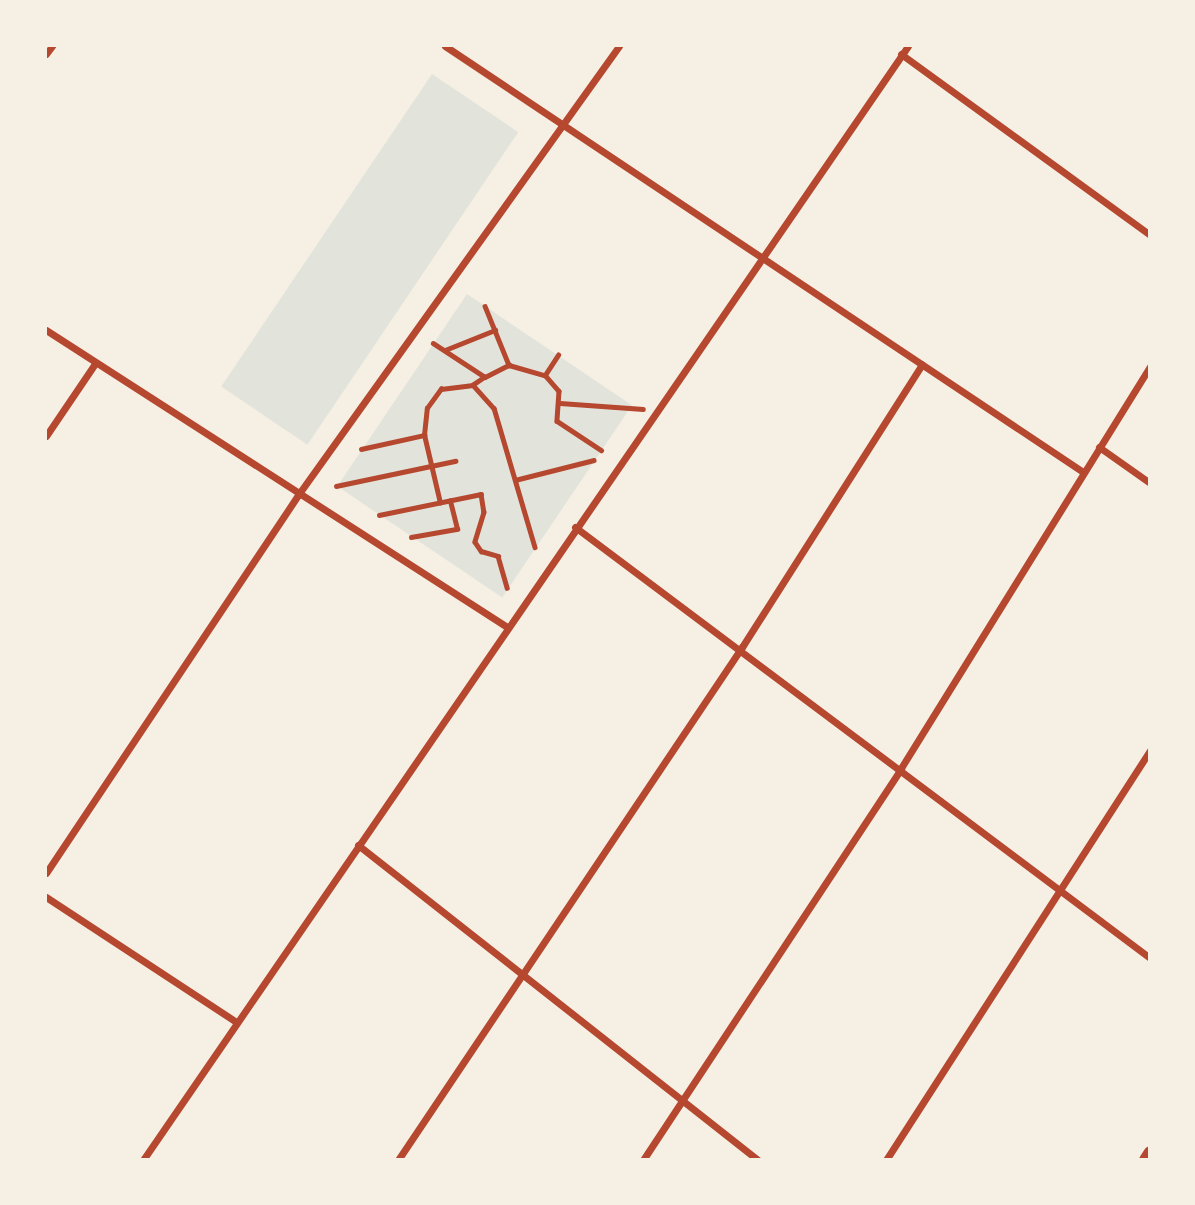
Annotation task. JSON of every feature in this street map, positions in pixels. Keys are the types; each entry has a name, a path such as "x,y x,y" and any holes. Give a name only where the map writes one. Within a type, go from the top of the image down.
{"street":[{"path":"46,54 52,46"},
{"path":"445,46 768,256 1083,472"},
{"path":"46,873 298,495 619,46"},
{"path":"143,1160 235,1021 575,527 768,256 908,46"},
{"path":"901,54 1150,235"},
{"path":"46,330 94,365 507,627"},
{"path":"398,1160 741,647 922,364"},
{"path":"46,436 94,365"},
{"path":"643,1160 901,768 1150,366"},
{"path":"1098,447 1150,483"},
{"path":"575,527 741,647 1061,894 1150,958"},
{"path":"886,1160 1061,894 1150,750"},
{"path":"358,845 522,978 758,1160"},
{"path":"46,897 235,1021"},
{"path":"1145,1160 1150,1152"}],"path":[{"path":"485,306 509,365"},
{"path":"445,350 495,330"},
{"path":"433,343 485,377"},
{"path":"545,375 558,355"},
{"path":"440,503 424,435 428,408 441,389 473,385 509,365 545,375 561,403 557,421 601,450"},
{"path":"473,385 489,398 535,547"},
{"path":"561,403 632,405"},
{"path":"361,449 424,435"},
{"path":"515,480 594,460"},
{"path":"336,486 455,461"},
{"path":"379,516 481,494 484,512 475,542 481,551 498,556 507,588"},
{"path":"411,537 457,528 450,501"}],"shaded area":[{"path":"432,74 518,132 307,445 221,387"},
{"path":"467,294 632,405 502,598 337,486"}]}
